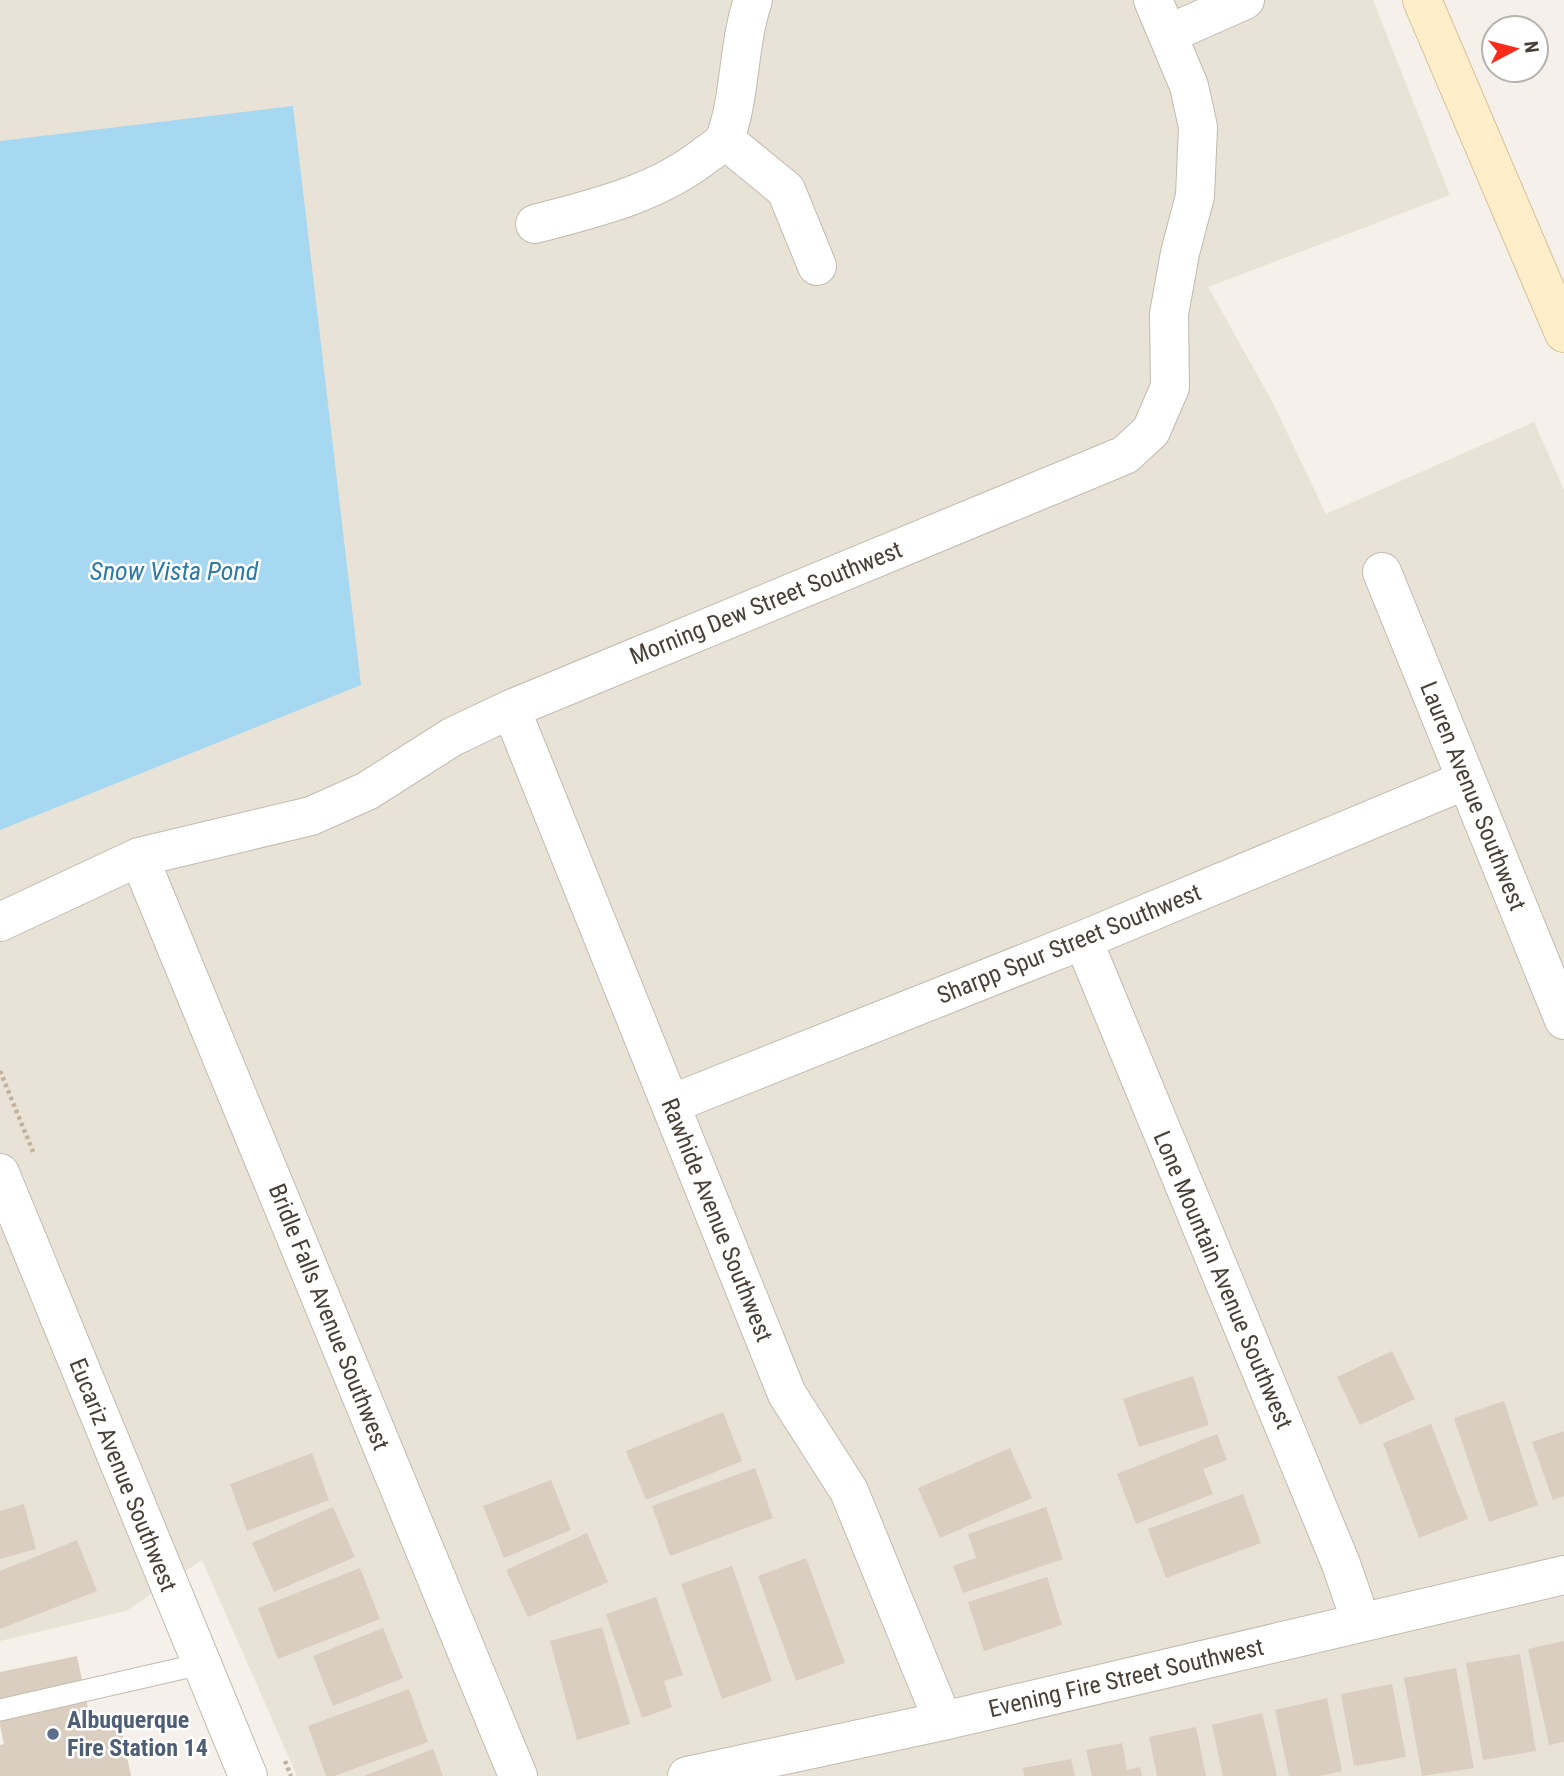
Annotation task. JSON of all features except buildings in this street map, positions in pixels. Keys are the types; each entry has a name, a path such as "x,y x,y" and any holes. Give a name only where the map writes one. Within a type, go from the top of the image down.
{"street":[{"path":"535,224 607,205 649,189 685,172 725,140 737,92 743,42 753,0"},
{"path":"1161,17 1245,0"},
{"path":"1422,0 1564,333"},
{"name":"Morning Dew Street Southwest","path":"0,922 139,857 312,816 367,791 452,737 511,709 1125,455 1150,431 1170,387 1169,314 1180,253 1195,196 1198,127 1189,86 1161,17"},
{"path":"725,140 786,190 817,267"},
{"name":"Lauren Avenue Southwest","path":"1382,572 1564,1020"},
{"name":"Rawhide Avenue Southwest","path":"511,709 787,1394 849,1491 943,1721"},
{"name":"Sharpp Spur Street Southwest","path":"671,1104 1083,940 1466,780"},
{"name":"Bridle Falls Avenue Southwest","path":"139,857 519,1776"},
{"name":"Lone Mountain Avenue Southwest","path":"1083,940 1341,1564 1361,1622"},
{"name":"Eucariz Avenue Southwest","path":"0,1174 248,1776"},
{"name":"Evening Fire Street Southwest","path":"687,1776 943,1721 1564,1575"}],"lane":[{"path":"0,1710 201,1664"}],"shaded area":[{"path":"0,0 1373,0 1450,195 1208,287 1272,401 1326,514 1534,422 1564,490 1564,1776 297,1776 202,1560 126,1611 0,1641"}],"water":[{"name":"Snow Vista Pond","path":"293,106 361,685 0,830 0,141"}],"place":[{"name":"Albuquerque Fire Station 14","path":"53,1734"}]}
